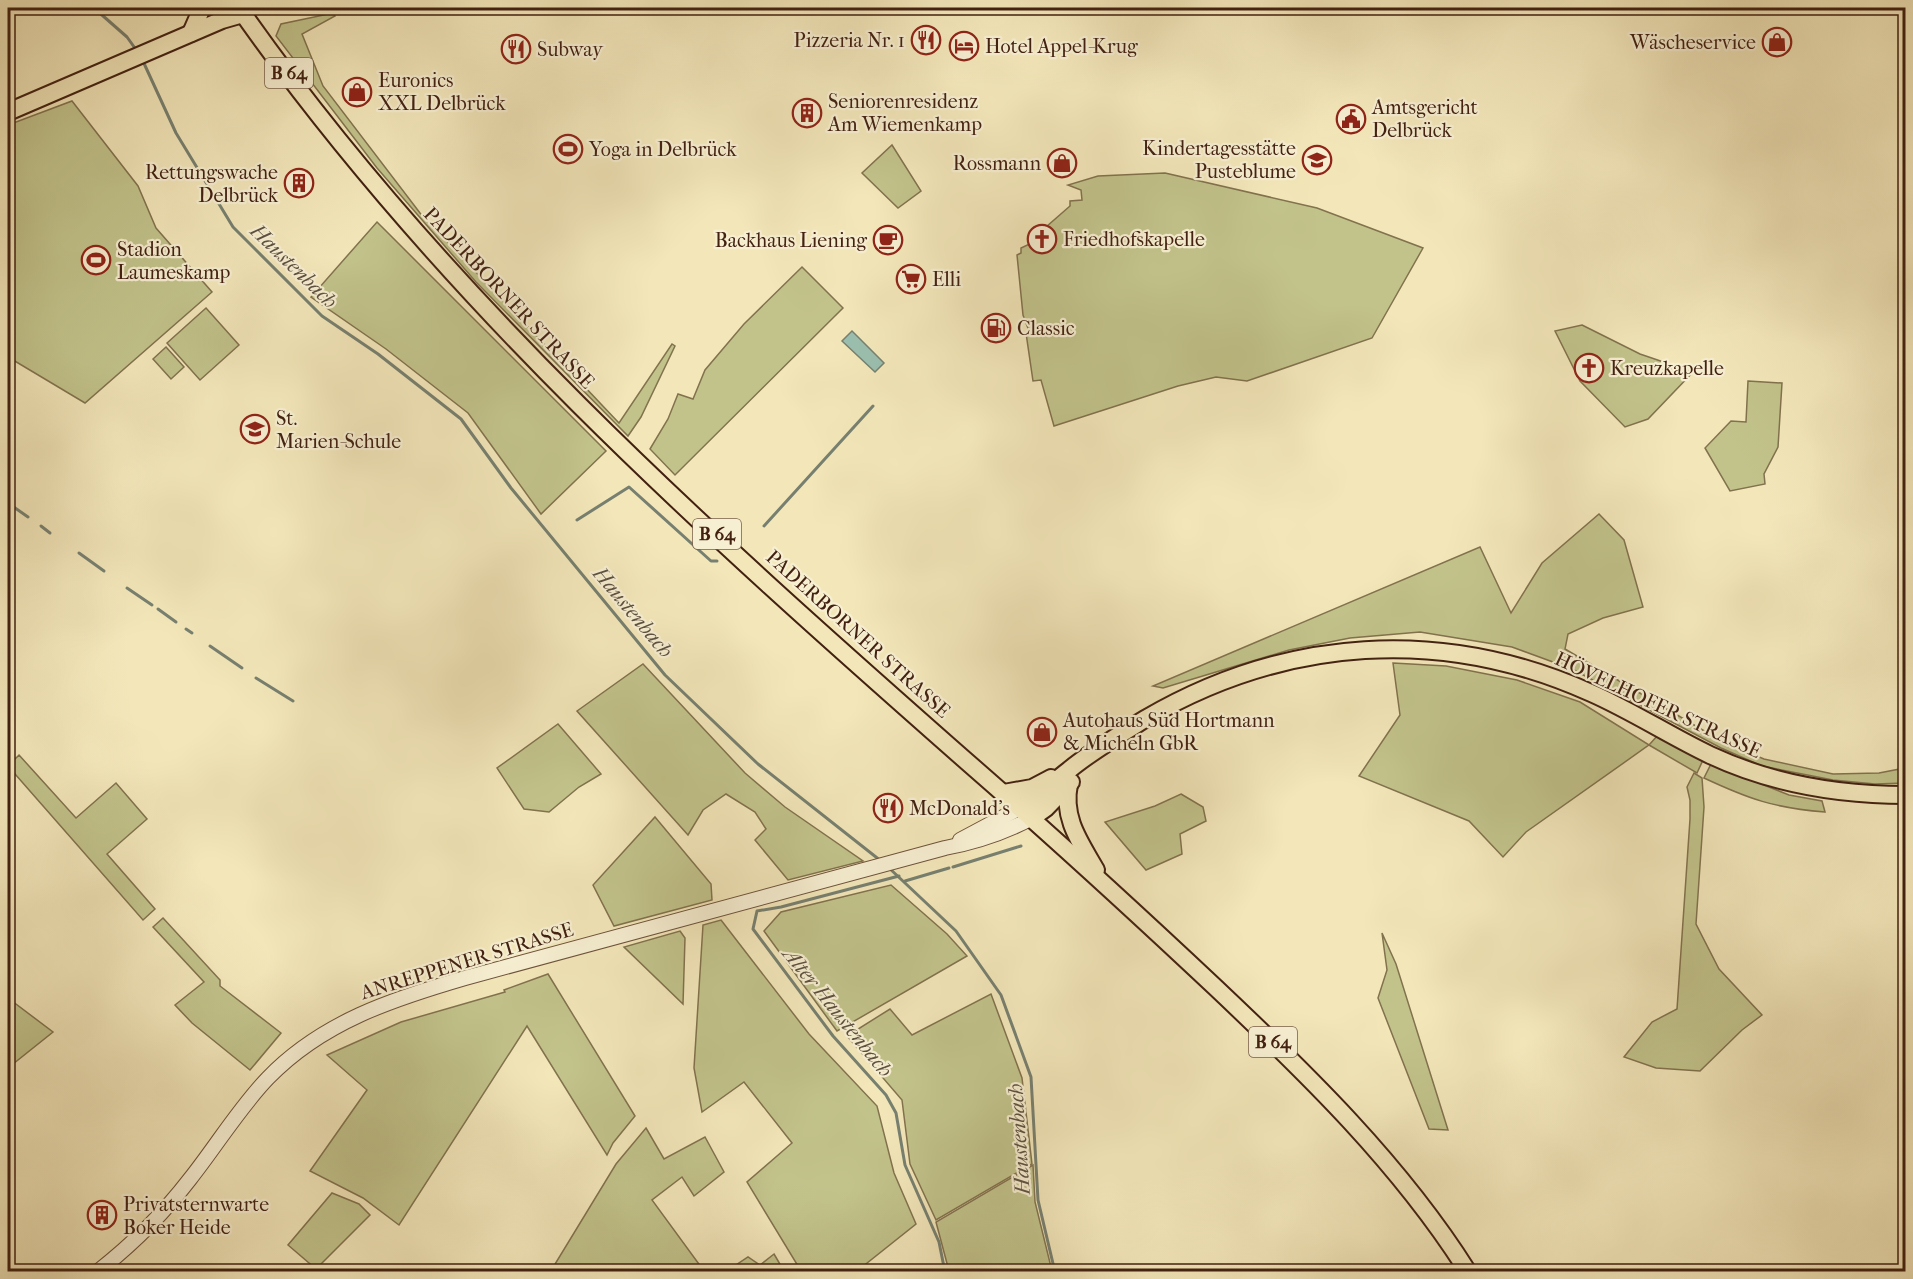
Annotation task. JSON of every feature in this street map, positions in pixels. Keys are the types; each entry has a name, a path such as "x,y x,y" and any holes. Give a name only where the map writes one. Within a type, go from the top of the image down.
{"main road":[{"path":"191,33 201,8"},
{"path":"8,112 241,10"},
{"name":"PADERBORNER STRASSE","path":"241,10 360,166 538,361 692,512 1106,886 1266,1035 1324,1093 1396,1175 1441,1232 1468,1272"},
{"name":"HÖVELHOFER STRASSE","path":"1026,814 1042,795 1069,777 1093,752 1178,702 1234,679 1291,660 1349,650 1386,647 1448,652 1521,666 1591,693 1711,755 1773,779 1832,791 1905,795"},
{"path":"1004,794 1069,777 1067,808 1070,822 1106,886"}],"street":[{"name":"ANREPPENER STRASSE","path":"97,1272 140,1236 165,1210 270,1076 314,1039 344,1021 399,999 457,981 945,848 1026,814"}],"green space":[{"path":"333,13 335,16 302,34 323,86 420,213 619,423 672,344 675,346 641,417 628,436 476,282 377,168 276,36 281,24"},
{"name":"Stadion Laumeskamp","path":"72,101 138,186 156,228 212,292 85,403 8,357 8,125"},
{"path":"892,145 921,191 898,208 862,173"},
{"path":"1165,173 1317,208 1423,248 1372,338 1247,381 1216,377 1178,386 1054,426 1041,380 1033,381 1026,333 1029,331 1023,315 1017,255 1021,253 1021,248 1034,242 1031,237 1047,230 1046,227 1070,206 1070,201 1082,200 1081,190 1068,185 1098,176"},
{"path":"377,222 606,451 541,514 468,413 386,349 311,297"},
{"path":"802,267 843,308 675,475 650,449 668,419 678,394 693,399 705,370 744,324"},
{"path":"206,308 239,345 200,380 167,343"},
{"path":"1582,325 1640,354 1693,372 1648,419 1625,427 1580,381 1555,331"},
{"path":"166,347 184,367 171,379 153,359"},
{"path":"1748,381 1782,383 1778,447 1764,474 1765,484 1730,491 1705,448 1731,421 1746,422"},
{"path":"1599,514 1624,540 1643,607 1603,618 1568,634 1565,649 1723,742 1764,759 1833,774 1879,773 1905,768 1905,783 1875,784 1833,780 1762,766 1721,748 1572,669 1512,647 1420,632 1350,638 1289,650 1163,688 1153,686 1480,547 1511,613 1542,563"},
{"path":"1393,663 1446,666 1517,680 1580,702 1649,745 1526,832 1503,857 1469,821 1359,776 1400,715"},
{"path":"643,664 745,773 785,807 863,861 788,880 755,840 766,829 755,812 726,794 703,810 688,835 577,711"},
{"path":"558,724 601,774 579,787 549,812 524,809 497,768"},
{"path":"1658,735 1703,760 1697,773 1649,745"},
{"path":"19,755 76,818 116,783 147,819 107,854 155,909 143,920 8,766"},
{"path":"1711,764 1789,795 1822,801 1825,812 1776,805 1735,792 1704,778"},
{"path":"1694,773 1702,778 1704,807 1696,924 1719,969 1762,1015 1742,1030 1700,1071 1656,1068 1624,1057 1652,1022 1677,1009 1690,819 1687,787"},
{"path":"1181,794 1203,807 1206,821 1180,834 1182,854 1146,870 1105,822 1155,806"},
{"path":"655,817 711,884 712,900 614,926 593,885"},
{"path":"891,885 947,934 967,956 837,1031 764,931 781,912"},
{"path":"163,918 220,980 220,986 281,1033 250,1070 192,1023 175,1005 204,982 153,927"},
{"path":"721,920 809,1034 877,1106 894,1173 916,1224 857,1271 801,1271 747,1182 792,1143 744,1082 702,1112 694,1068 703,925"},
{"path":"680,931 685,938 683,1004 624,947"},
{"path":"1382,933 1396,964 1448,1130 1429,1129 1378,998 1387,970"},
{"path":"548,974 635,1116 613,1143 607,1155 527,1026 399,1225 363,1198 310,1171 367,1090 327,1055 401,1022 505,992 504,990"},
{"path":"991,994 1022,1078 1032,1164 936,1220 910,1164 902,1100 847,1036 890,1009 912,1035"},
{"path":"8,998 53,1032 8,1068"},
{"path":"646,1128 664,1159 705,1137 724,1172 694,1196 682,1177 652,1200 704,1271 552,1269 616,1164"},
{"path":"1033,1165 1035,1202 1052,1271 949,1271 936,1222"},
{"path":"332,1193 359,1204 370,1215 316,1269 288,1245"},
{"path":"774,1254 784,1271 727,1271 748,1257 760,1265"}],"shaded area":[{"path":"852,331 884,363 875,372 842,341"}],"waterway":[{"name":"Haustenbach","path":"94,8 127,37 137,51"},
{"name":"Haustenbach","path":"142,59 176,133 233,227 322,316 378,354 461,419 511,488 665,675 758,764 881,861"},
{"path":"764,526 873,406"},
{"path":"577,520 629,487 711,561 717,561"},
{"path":"8,503 28,517"},
{"path":"41,526 50,533"},
{"path":"79,553 104,571"},
{"path":"127,588 152,605"},
{"path":"158,609 176,622"},
{"path":"186,629 192,633"},
{"path":"210,646 242,668"},
{"path":"256,678 293,701"},
{"path":"953,867 1021,846"},
{"name":"Haustenbach","path":"888,867 956,931 1001,995 1031,1077 1038,1200 1055,1272"},
{"path":"905,881 949,868"},
{"name":"Alter Haustenbach","path":"899,876 781,907 757,911 753,929 833,1036 886,1095 896,1113 905,1165 939,1242 945,1272"}],"place":[{"name":"Pizzeria Nr. 1","path":"926,40"},
{"name":"Wäscheservice","path":"1777,42"},
{"name":"Hotel Appel-Krug","path":"964,46"},
{"name":"Subway","path":"516,49"},
{"name":"Euronics XXL Delbrück","path":"357,92"},
{"name":"Seniorenresidenz Am Wiemenkamp","path":"807,113"},
{"name":"Amtsgericht Delbrück","path":"1351,119"},
{"name":"Yoga in Delbrück","path":"568,149"},
{"name":"Kindertagesstätte Pusteblume","path":"1317,160"},
{"name":"Rossmann","path":"1062,163"},
{"name":"Rettungswache Delbrück","path":"299,183"},
{"name":"Friedhofskapelle","path":"1042,239"},
{"name":"Backhaus Liening","path":"888,240"},
{"name":"Stadion Laumeskamp","path":"96,260"},
{"name":"Elli","path":"911,279"},
{"name":"Classic","path":"996,328"},
{"name":"Kreuzkapelle","path":"1589,368"},
{"name":"St. Marien-Schule","path":"255,429"},
{"name":"Autohaus Süd Hortmann & Micheln GbR","path":"1042,732"},
{"name":"McDonald's","path":"888,808"},
{"name":"Privatsternwarte Boker Heide","path":"102,1215"}]}
